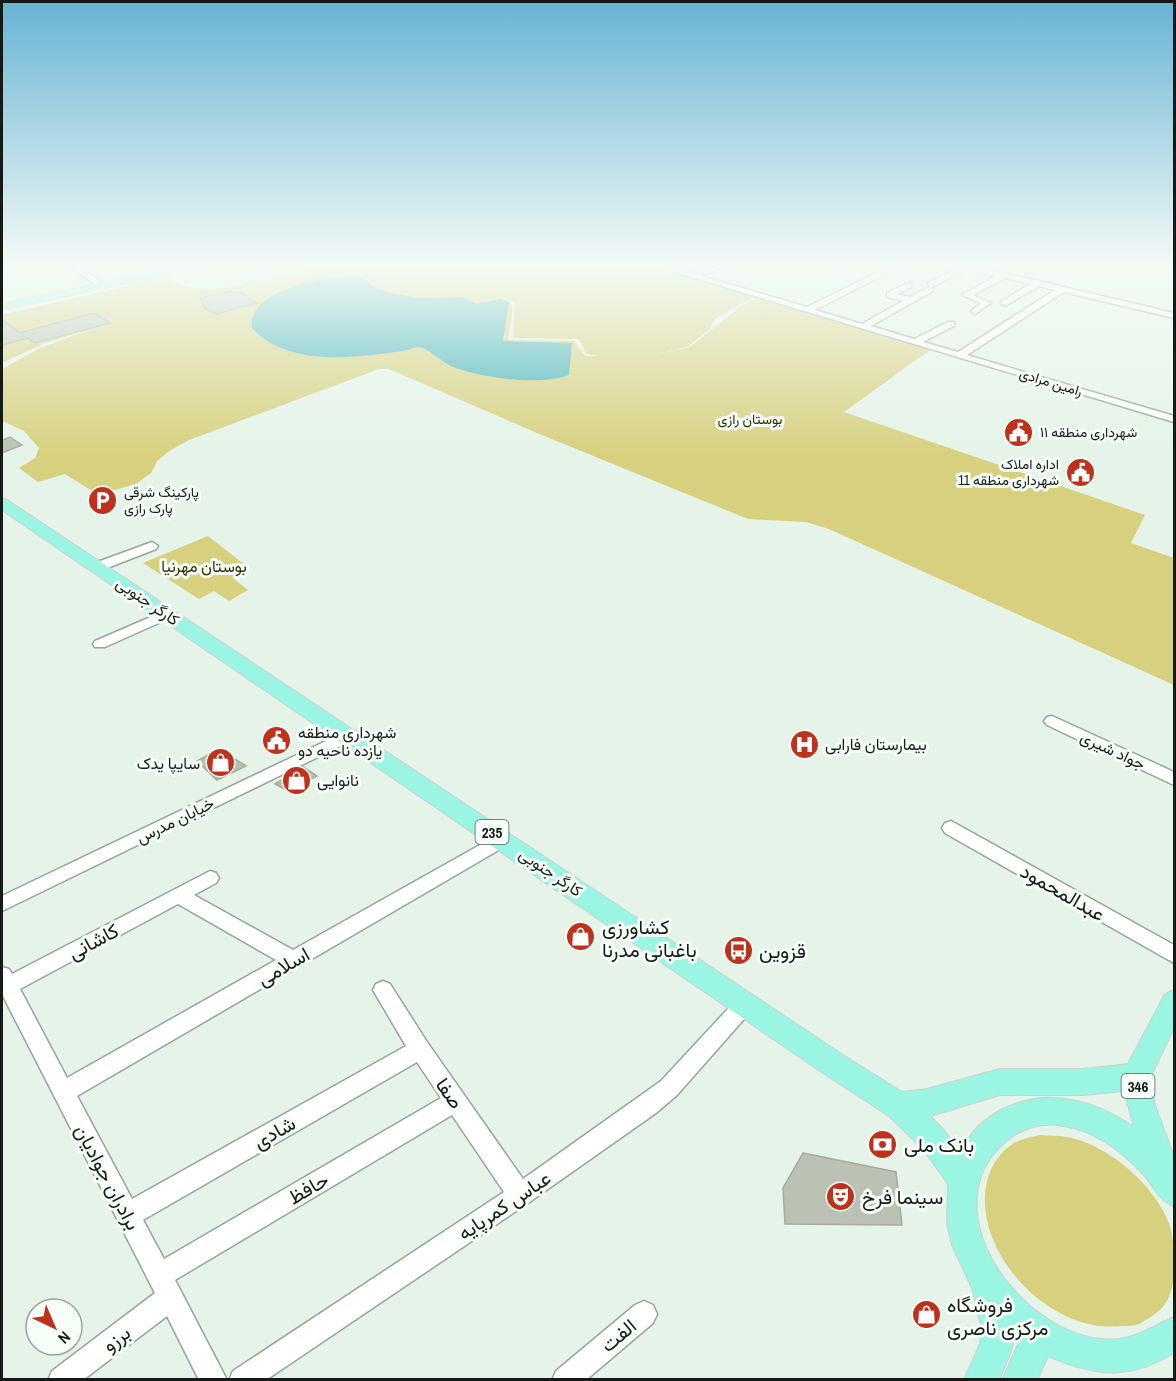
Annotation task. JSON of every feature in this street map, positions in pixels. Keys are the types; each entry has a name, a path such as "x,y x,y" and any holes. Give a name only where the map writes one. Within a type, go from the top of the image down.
{"main road":[{"name":"کارگر جنوبی","path":"2,503 898,1106 933,1139 964,1181"},
{"name":"346","path":"1170,1183 1142,1105 1136,1077 1174,1002"},
{"path":"898,1106 927,1103 1000,1082 1083,1082 1136,1077"},
{"path":"1170,1183 1129,1141 1092,1118 1069,1111 1036,1110 1012,1119 995,1131 977,1153 964,1181 962,1215 969,1249 988,1285 1040,1334 1071,1349 1108,1357 1136,1355 1158,1345 1174,1334"},
{"path":"981,1380 997,1349 999,1339 988,1285"},
{"path":"1019,1380 1040,1334"}],"street":[{"name":"رامین مرادی","path":"868,328 1174,419"},
{"path":"915,342 942,328"},
{"path":"960,355 1001,328"},
{"path":"97,567 152,546"},
{"path":"99,644 167,614"},
{"name":"جواد شیری","path":"1052,721 1174,779"},
{"name":"خیابان مدرس","path":"2,904 349,735"},
{"name":"عبدالمحمود","path":"951,828 1174,956"},
{"name":"اسلامی","path":"63,1092 503,840"},
{"name":"کاشانی","path":"4,981 210,878"},
{"path":"178,895 294,960"},
{"name":"برادران جوادیان","path":"4,981 214,1380"},
{"name":"صفا","path":"382,990 520,1195"},
{"name":"عباس کمرپایه","path":"242,1380 520,1195 669,1088 745,1004"},
{"name":"شادی","path":"128,1215 420,1049"},
{"name":"حافظ","path":"165,1286 456,1101"},
{"name":"برزو","path":"61,1380 165,1286"},
{"name":"الفت","path":"565,1380 644,1314"}],"green space":[{"name":"بوستان رازی","path":"2,328 94,328 45,343 2,361"},
{"name":"بوستان رازی","path":"95,328 510,328 508,340 574,341 585,356 599,356 586,354 579,339 513,338 514,328 710,328 687,347 648,356 690,347 713,328 858,328 930,350 844,412 1145,515 1131,543 1174,558 1174,685 829,529 806,522 748,519 537,433 389,369 379,369 189,440 169,451 157,461 151,473 136,484 115,490 92,491 65,474 38,482 19,468 35,458 39,448 24,431 2,421 2,369 40,348"},
{"name":"بوستان مهرنیا","path":"208,536 245,565 233,578 248,590 229,601 214,591 199,599 143,563"},
{"path":"1040,1135 1064,1136 1099,1148 1143,1183 1164,1211 1173,1241 1172,1287 1165,1305 1141,1323 1128,1326 1096,1325 1071,1318 1048,1306 1027,1289 1009,1269 996,1246 987,1221 985,1196 990,1173 1007,1148 1020,1140"}],"water":[{"path":"253,328 505,328 503,341 572,343 569,375 542,380 526,380 493,377 463,370 451,366 420,347 364,356 323,357 284,349"}],"building":[{"path":"2,328 14,328 20,333 37,328 90,328 35,343 28,338 2,345"},
{"path":"10,437 22,445 2,453 2,440"},
{"name":"سایپا یدک","path":"219,749 246,766 217,780 197,761"},
{"name":"نانوایی","path":"303,767 317,776 288,791 275,784"},
{"name":"سینما فرخ","path":"803,1153 896,1172 902,1225 785,1224 783,1188"}],"place":[{"name":"شهرداری منطقه ۱۱","path":"1019,432"},
{"name":"اداره املاک شهرداری منطقه 11","path":"1080,472"},
{"name":"پارکینگ شرقی پارک رازی","path":"103,500"},
{"name":"شهرداری منطقه یازده ناحیه دو","path":"277,741"},
{"name":"بیمارستان فارابی","path":"804,744"},
{"name":"سایپا یدک","path":"221,763"},
{"name":"نانوایی","path":"296,780"},
{"name":"کشاورزی باغبانی مدرنا","path":"581,937"},
{"name":"قزوین","path":"738,950"},
{"name":"بانک ملی","path":"883,1144"},
{"name":"سینما فرخ","path":"841,1196"},
{"name":"فروشگاه مرکزی ناصری","path":"926,1315"}]}
